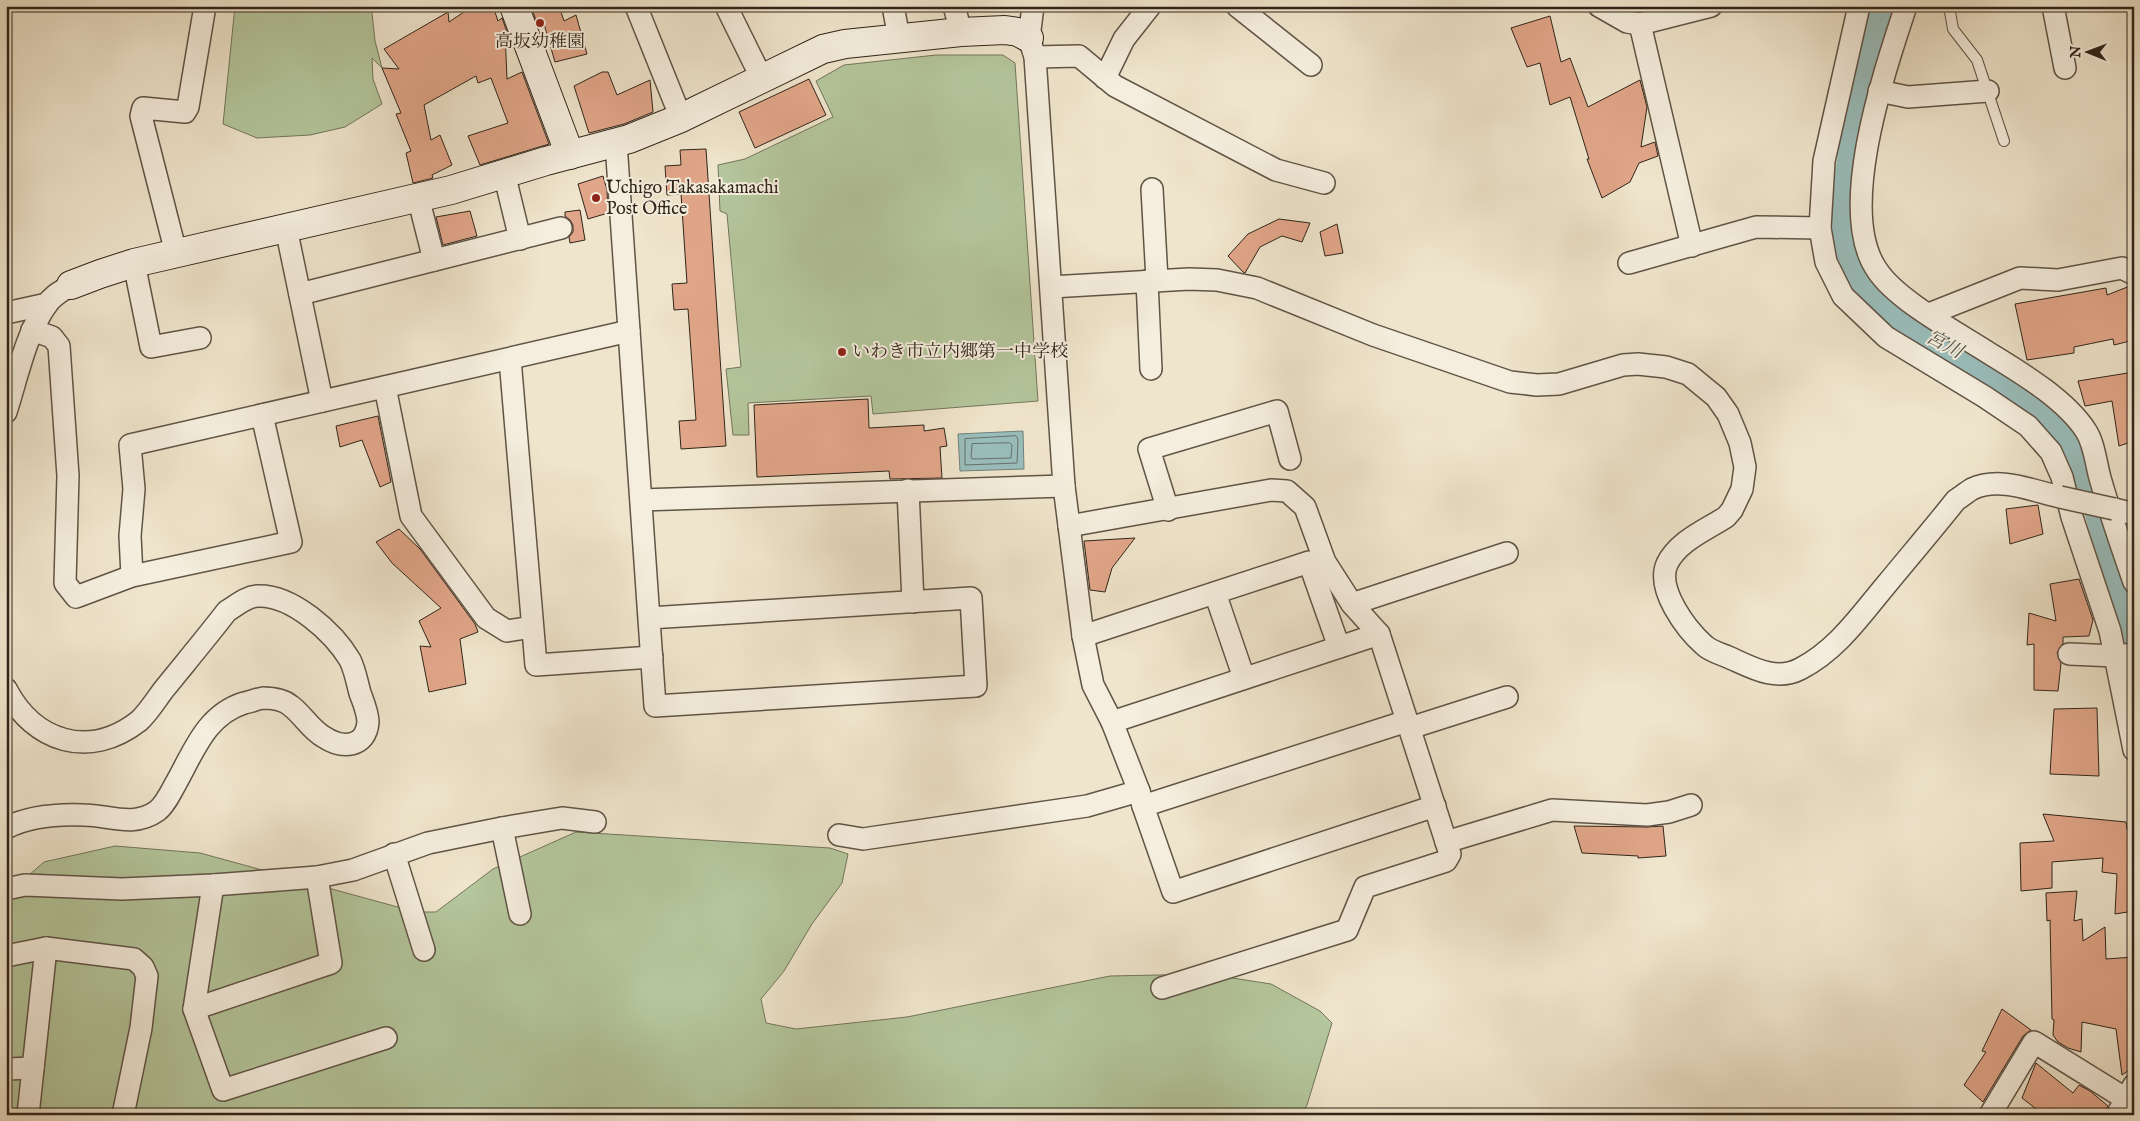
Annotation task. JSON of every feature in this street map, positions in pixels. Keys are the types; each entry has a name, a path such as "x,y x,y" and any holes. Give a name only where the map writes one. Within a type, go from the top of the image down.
{"street":[{"path":"176,253 141,116 143,108 185,112 188,107 205,6"},
{"path":"514,6 570,155"},
{"path":"636,6 681,118"},
{"path":"726,6 762,79"},
{"path":"893,6 900,38"},
{"path":"954,6 961,32"},
{"path":"1033,6 1032,47 1052,287 1064,486 1083,636 1093,685 1112,722 1141,798 1173,892 1435,806"},
{"path":"1105,78 1124,39 1150,6"},
{"path":"1237,6 1311,65"},
{"path":"1599,6 1627,22 1640,24 1711,6"},
{"path":"1859,6 1824,161 1820,228 1826,262 1843,296 1886,337 2028,426 2051,452 2062,476 2072,517 2110,631 2124,655 2134,750"},
{"path":"1906,6 1879,91 1866,150 1862,194 1862,234 1868,253 1877,271 1897,292 2008,364 2066,406 2087,432 2116,530 2134,582"},
{"path":"2052,6 2066,68"},
{"path":"1640,24 1692,246"},
{"path":"6,412 32,330 47,304 71,285 134,263 451,190 504,173 616,143 652,131 681,118 823,49 845,44 961,32 1005,30 1018,32 1032,47 1079,56 1115,86 1276,170 1324,183"},
{"path":"1879,91 1908,97 1988,91"},
{"path":"616,143 655,706 976,686 971,598 649,618"},
{"path":"504,173 520,238"},
{"path":"1151,369 1152,189"},
{"path":"418,198 434,260"},
{"path":"1629,263 1756,227 1820,228"},
{"path":"286,228 322,401"},
{"path":"300,294 561,228"},
{"path":"134,263 151,348 200,338"},
{"path":"1929,314 2020,278 2058,280 2122,268 2134,274"},
{"path":"1052,287 1152,281 1217,280 1257,288 1373,335 1510,382 1537,385 1559,384 1623,365 1638,364 1666,367 1688,374 1716,397 1728,414 1740,443 1745,467 1742,489 1732,510 1726,517 1676,550 1667,565 1664,579 1666,593 1688,628 1706,647 1762,672 1777,674 1798,670 1823,655 1845,635 1956,500 1973,489 1989,485 2013,484 2054,496 2124,511"},
{"path":"6,313 47,304"},
{"path":"32,330 52,338 59,346 68,476 65,583 76,597 132,576 291,542 262,415"},
{"path":"132,576 130,536 134,490 130,445 629,331"},
{"path":"510,358 536,665 652,657"},
{"path":"385,387 411,516 486,618 507,631 532,627"},
{"path":"1168,510 1149,449 1277,411 1290,459"},
{"path":"2010,414 2038,453 2054,496"},
{"path":"641,500 1064,486"},
{"path":"908,490 913,602"},
{"path":"1069,526 1168,510 1271,490 1287,492 1305,507 1325,562 1352,604 1380,634 1450,854 1446,861 1365,887 1347,930 1162,988"},
{"path":"1352,604 1507,553"},
{"path":"1083,636 1309,562 1339,647"},
{"path":"1215,594 1244,678"},
{"path":"6,688 13,701 37,727 61,740 88,742 112,736 140,720 227,611 243,600 258,596 284,601 311,616 336,639 351,662 368,720 365,736 357,744 342,745 323,737 290,704 274,699 261,698 253,700 230,708 217,717 204,733 170,795 158,811 141,820 120,821 84,815 46,816 25,820 6,828"},
{"path":"1112,722 1380,634"},
{"path":"2069,654 2124,655"},
{"path":"839,834 863,839 873,838 1141,798 1507,697"},
{"path":"1446,842 1552,810 1647,815 1669,812 1691,805"},
{"path":"6,889 25,885 122,889 213,885 317,876 353,870 428,843 502,828 562,818 595,822"},
{"path":"502,828 520,914"},
{"path":"394,854 424,950"},
{"path":"194,1009 331,963 317,876"},
{"path":"213,885 194,1009 223,1090 386,1038"},
{"path":"6,956 46,948 134,958 143,967 147,976 141,1028 123,1115"},
{"path":"28,1115 46,948"},
{"path":"1990,1115 2034,1042 2126,1100"},
{"path":"6,1069 33,1068"}],"lane":[{"path":"1949,6 1953,29 1978,60 2004,141"}],"green space":[{"path":"235,6 367,6 372,13 375,41 382,68 372,58 373,79 382,104 345,127 310,135 257,138 223,124"},
{"path":"936,55 1003,55 1015,63 1038,401 873,414 871,396 748,403 749,435 733,435 726,369 741,367 727,214 720,211 718,165 745,159 833,117 816,81 844,65"},
{"path":"576,832 830,848 848,854 842,883 812,924 784,971 761,999 766,1023 796,1029 907,1017 1110,976 1207,974 1271,984 1320,1011 1332,1023 1307,1105 1302,1115 6,1115 6,895 44,862 115,846 200,853 416,912 436,912 493,869"}],"water":[{"path":"1023,431 1024,469 960,471 958,434"}],"building":[{"path":"473,6 493,6 498,21 502,18 507,32 505,33 507,79 522,72 549,144 480,165 468,136 508,123 491,78 478,83 476,76 424,105 431,140 440,135 452,165 432,175 433,178 413,183 406,153 411,151 396,114 401,113 382,68 399,69 384,49 448,12 449,22"},
{"path":"531,6 559,6 564,21 576,15 587,54 555,62 544,24 538,26"},
{"path":"1550,16 1561,62 1570,58 1588,107 1640,80 1647,107 1641,147 1655,142 1658,156 1639,163 1630,182 1602,198 1587,159 1589,159 1570,97 1550,105 1540,63 1527,67 1511,28"},
{"path":"602,72 608,72 617,95 650,80 653,112 624,124 589,133 574,86"},
{"path":"809,79 826,115 755,148 739,112"},
{"path":"706,149 726,446 681,449 679,421 696,420 688,309 674,310 672,284 687,283 681,194 667,195 665,166 681,165 680,150"},
{"path":"603,176 607,190 608,213 588,219 578,184"},
{"path":"580,210 585,240 570,243 569,237 573,232 573,225 565,216 565,212"},
{"path":"470,211 477,236 443,245 436,217"},
{"path":"1279,219 1310,223 1302,242 1282,236 1260,247 1245,273 1243,272 1228,256 1248,234"},
{"path":"1337,224 1343,253 1325,256 1320,232"},
{"path":"2134,286 2134,340 2114,345 2113,339 2074,347 2074,353 2027,360 2015,304 2106,288 2107,295"},
{"path":"2134,372 2134,441 2119,446 2112,401 2085,406 2078,381"},
{"path":"868,399 869,428 924,425 924,431 944,428 947,446 940,447 942,478 890,479 889,471 757,477 754,405"},
{"path":"378,416 391,482 380,487 362,440 340,447 336,426"},
{"path":"2038,505 2043,534 2010,544 2006,509"},
{"path":"399,529 420,549 475,624 478,632 460,639 466,684 429,692 420,646 431,647 419,621 441,608 392,563 376,542"},
{"path":"1135,538 1112,568 1105,592 1090,590 1084,541"},
{"path":"2079,579 2093,620 2089,636 2063,637 2063,643 2057,653 2061,663 2058,691 2034,690 2034,644 2027,645 2029,613 2056,621 2050,584"},
{"path":"2097,708 2099,776 2050,774 2054,709"},
{"path":"2043,814 2126,822 2127,829 2134,828 2134,861 2130,862 2132,889 2134,889 2134,911 2115,914 2117,874 2102,872 2103,858 2052,862 2052,888 2021,891 2020,843 2054,841"},
{"path":"1574,826 1663,826 1666,856 1638,858 1638,856 1582,853"},
{"path":"2077,891 2074,921 2082,919 2083,941 2105,927 2106,959 2134,957 2134,1067 2122,1075 2116,1029 2082,1022 2081,1052 2068,1048 2058,1042 2053,1035 2050,920 2047,921 2046,893"},
{"path":"2002,1009 2031,1030 2023,1036 1983,1102 1964,1085 1986,1052 1982,1051"},
{"path":"2036,1063 2073,1093 2079,1085 2090,1091 2108,1106 2105,1115 2044,1115 2022,1098"}],"waterway":[{"name":"宮川","path":"1884,6 1876,46 1866,80 1841,231 1858,278 1915,330 1999,374 2054,415 2090,478 2115,563 2134,659"}],"place":[{"name":"高坂幼稚園","path":"540,23"},
{"name":"Uchigo Takasakamachi Post Office","path":"596,198"},
{"name":"いわき市立内郷第一中学校","path":"842,352"}]}
